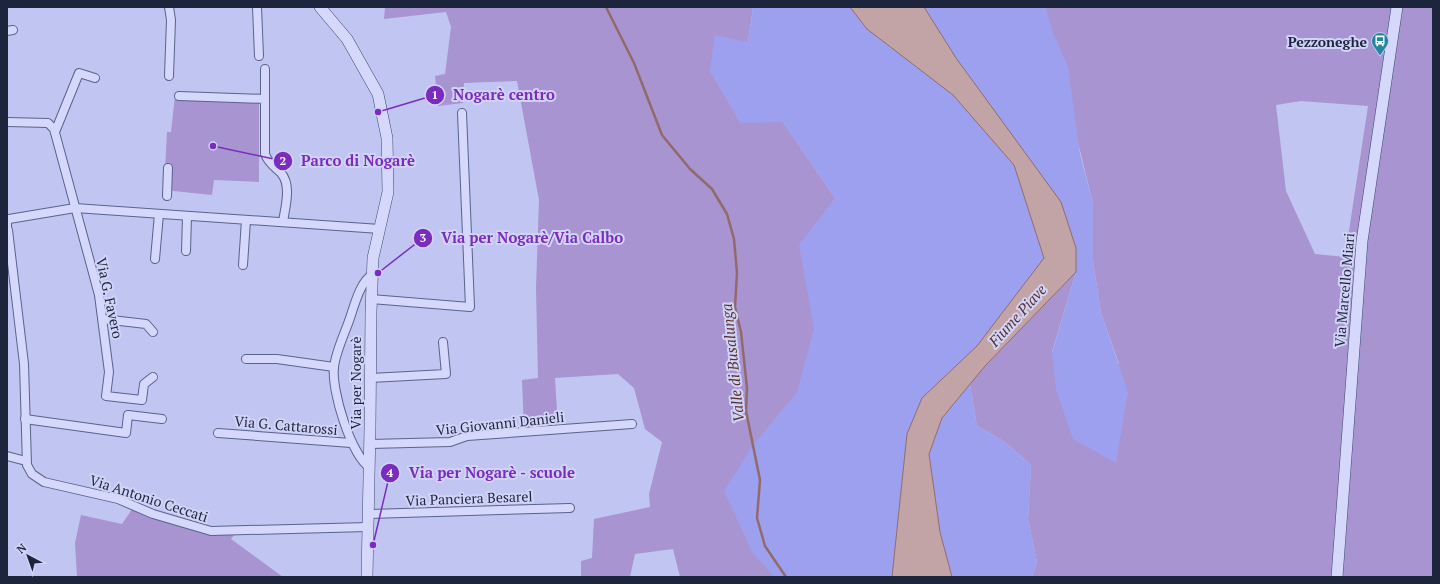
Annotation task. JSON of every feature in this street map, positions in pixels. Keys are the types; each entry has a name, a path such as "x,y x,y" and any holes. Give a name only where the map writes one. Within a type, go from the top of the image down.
{"street":[{"path":"169,7 171,20 169,76"},
{"path":"250,7 256,7 259,56"},
{"name":"Via per Nogarè","path":"320,7 347,39 380,97 387,138 388,192 373,258 372,275 367,577"},
{"name":"Via Marcello Miari","path":"1337,577 1362,241 1397,7"},
{"path":"265,69 265,154 286,182 283,222"},
{"path":"55,132 79,73 95,78"},
{"path":"179,96 265,99"},
{"path":"371,299 470,307 462,113"},
{"path":"7,122 48,122 55,132"},
{"name":"Via G. Favero","path":"55,132 99,295 109,372 106,396 142,400 144,384 153,377"},
{"path":"167,196 168,168"},
{"path":"7,456 26,461 24,364 7,230 7,222 9,219 75,208 380,229"},
{"path":"155,259 159,214"},
{"path":"186,251 187,216"},
{"path":"243,265 246,220"},
{"name":"Via per Nogarè","path":"370,468 363,463 351,443 335,389 334,367 355,302 367,278 372,275"},
{"path":"103,319 146,324 153,332"},
{"path":"370,378 446,374 443,342"},
{"name":"Via per Nogarè","path":"246,359 277,358 334,367"},
{"path":"25,419 126,433 128,415 162,419"},
{"name":"Via Giovanni Danieli","path":"370,444 450,442 467,436 632,424"},
{"name":"Via G. Cattarossi","path":"218,433 351,443"},
{"name":"Via Antonio Ceccati","path":"26,461 29,471 44,482 118,499 153,514 212,531 368,527"},
{"name":"Via Panciera Besarel","path":"369,514 570,508"}],"shaded area":[{"path":"385,7 753,7 748,42 710,70 725,96 783,122 835,198 880,577 680,577 673,549 635,554 630,577 581,577 581,561 592,558 594,519 650,507 649,494 662,442 645,429 634,388 618,374 555,378 558,427 524,429 522,380 538,378 536,288 539,200 517,81 464,83 463,103 438,106 435,76 445,74 451,27 446,12 384,19"},
{"path":"1045,7 1433,7 1433,577 1032,577 1037,562 1028,519 1031,465 1005,442 977,426 970,384 985,366 1076,272 1052,352 1119,364 1101,313 1093,261 1093,204","holes":["1301,101 1368,106 1345,257 1315,254 1286,191 1276,105"]},
{"path":"175,96 259,98 259,182 214,180 212,195 164,190 167,132 171,132"},
{"path":"135,505 202,527 237,531 231,539 283,577 77,577 75,543 81,515 122,524"}],"sand":[{"path":"753,7 850,7 867,29 953,95 1014,165 1044,258 977,346 922,398 907,434 892,577 774,577 752,552 724,491 753,445 797,392 814,329 799,245 835,198 783,122 740,123 710,70 715,35 748,42"},
{"path":"924,7 1045,7 1052,30 1068,67 1080,154 1093,204 1093,261 1101,313 1128,392 1116,463 1073,439 1056,390 1052,353 1076,272 1006,128 956,58"},
{"path":"970,384 977,426 1005,442 1031,465 1028,519 1037,562 1032,577 952,577 940,532 929,454 942,418"}],"water":[{"name":"Fiume Piave","path":"850,7 924,7 956,58 1061,202 1076,248 1076,272 985,366 942,418 929,454 940,532 952,577 892,577 907,434 922,398 977,346 1044,258 1014,165 953,95 867,29"}],"waterway":[{"name":"Valle di Busalunga","path":"606,7 634,63 662,135 690,169 712,189 727,214 734,239 737,273 735,307 741,332 747,388 746,411 760,480 757,518 765,546 786,577"}],"place":[{"name":"Pezzoneghe","path":"1380,56"},
{"name":"Nogarè centro","path":"378,112"},
{"name":"Parco di Nogarè","path":"213,146"},
{"name":"Via per Nogarè/Via Calbo","path":"378,273"},
{"name":"Via per Nogarè - scuole","path":"373,545"}]}
